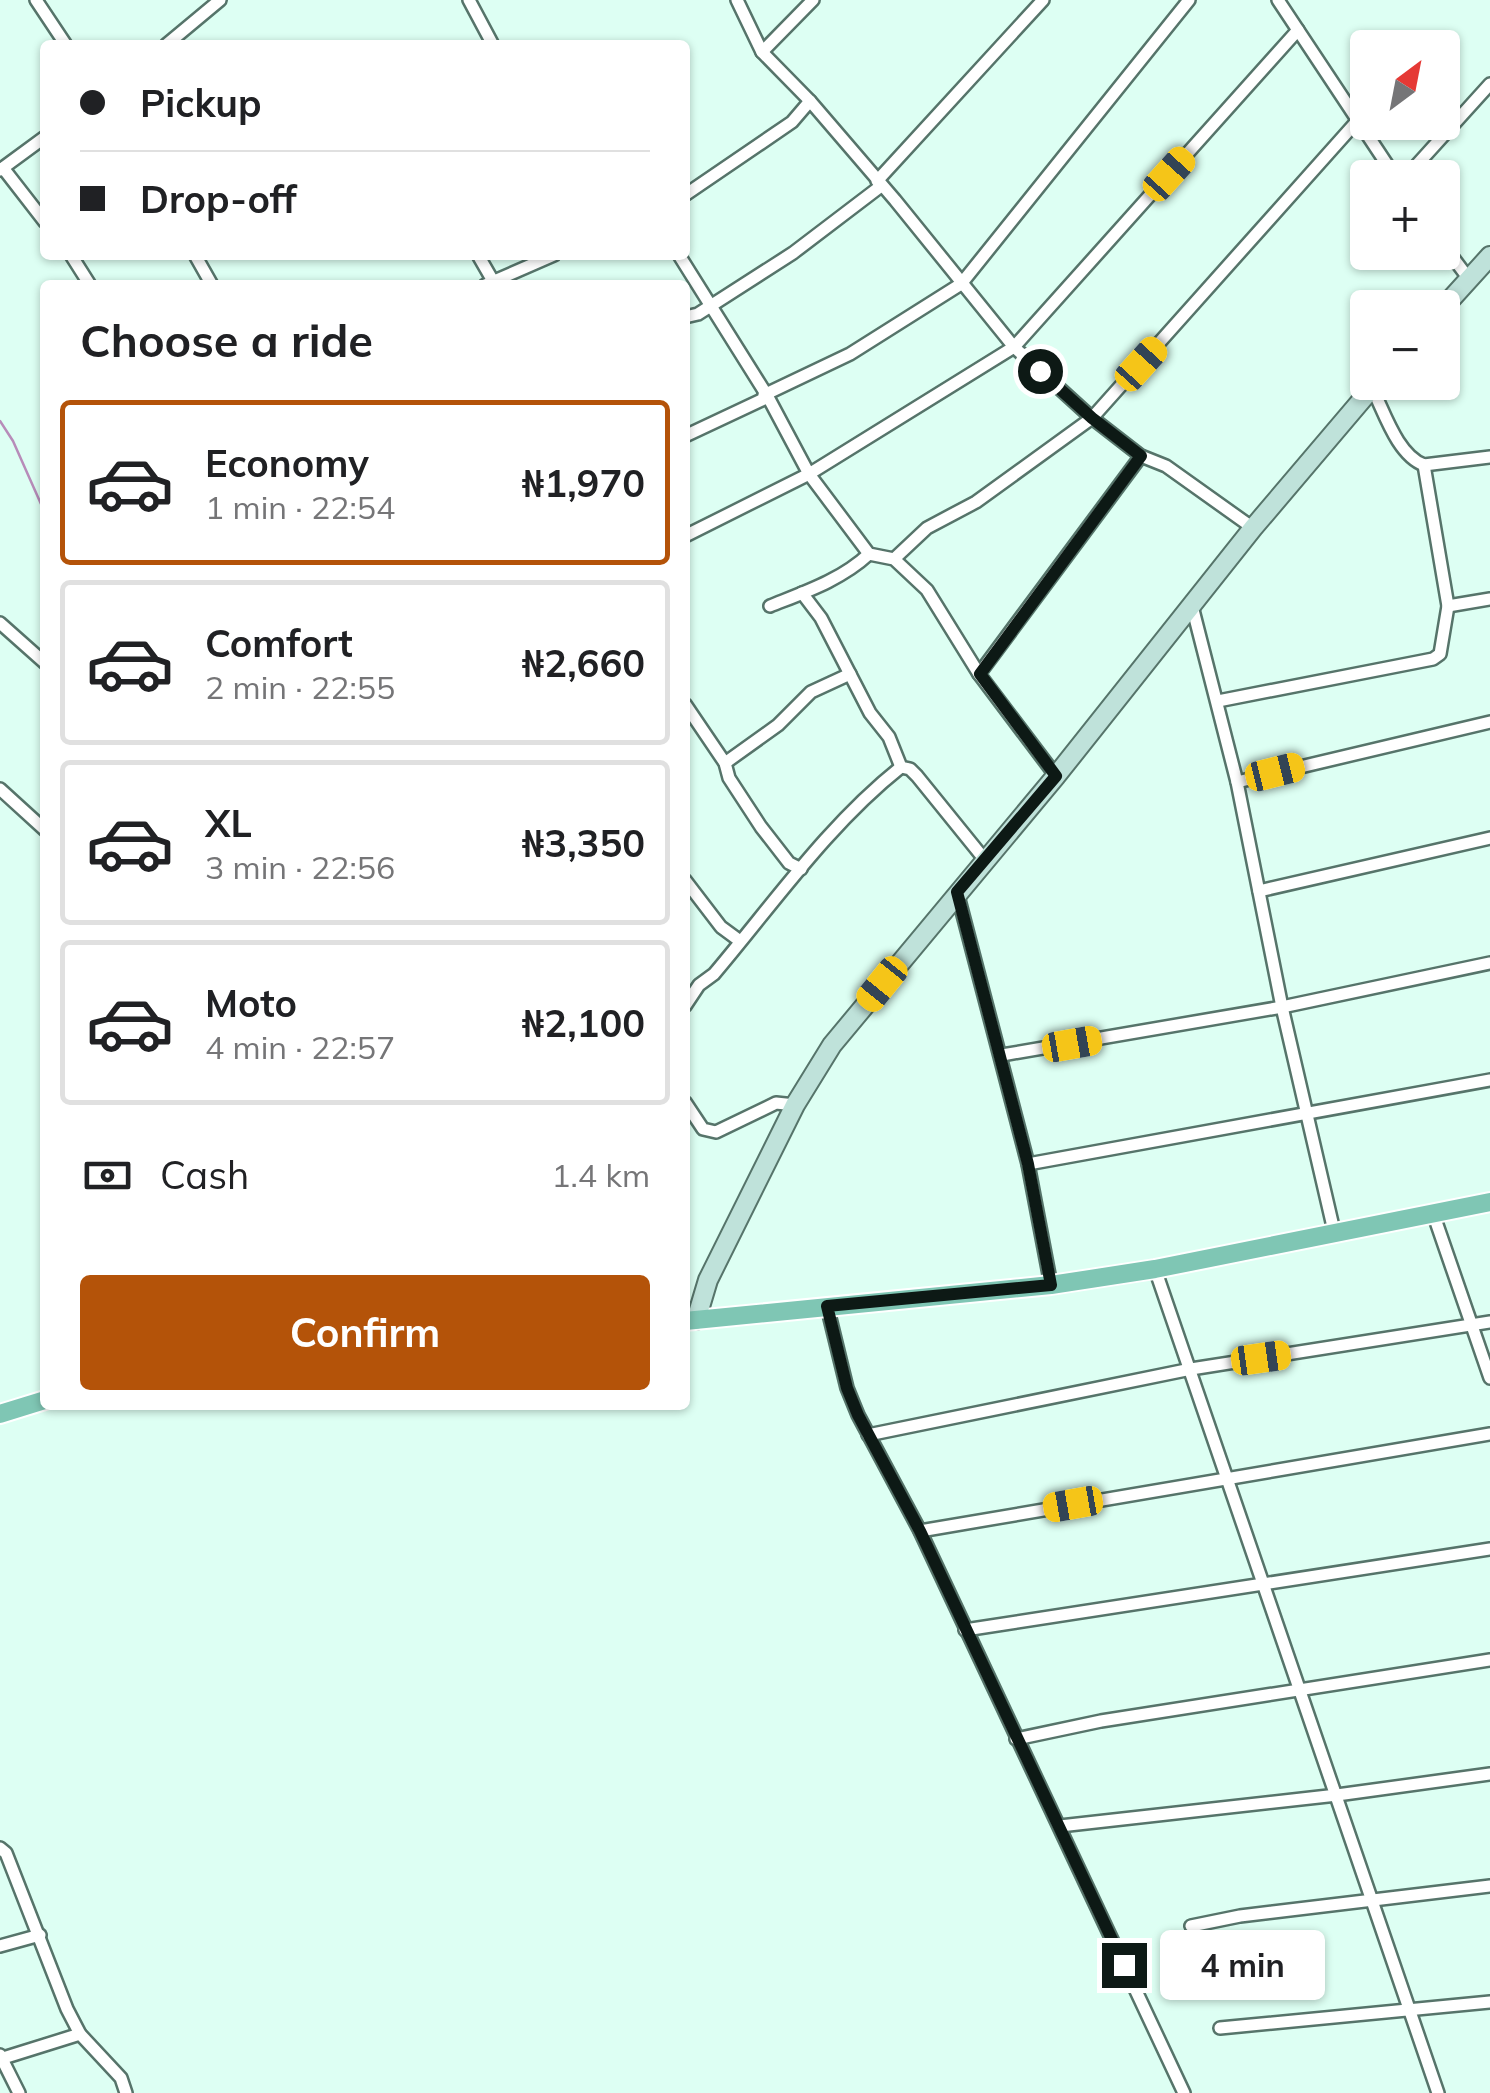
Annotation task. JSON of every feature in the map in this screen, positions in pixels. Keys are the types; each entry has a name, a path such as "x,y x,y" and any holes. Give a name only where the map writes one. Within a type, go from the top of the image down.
{"main road":[{"path":"691,1320 1051,1285 1155,1269 1490,1202"},
{"path":"0,1414 40,1402"}],"street":[{"path":"36,0 63,40"},
{"path":"172,40 220,0"},
{"path":"469,0 490,40"},
{"path":"737,0 762,52 810,100 1014,347 1092,418 1141,456 1166,466 1253,528"},
{"path":"762,52 813,0"},
{"path":"690,316 793,253 879,183 1043,0"},
{"path":"690,434 850,354 960,284 1188,0"},
{"path":"1278,0 1350,104"},
{"path":"690,534 810,474 1014,347 1298,30"},
{"path":"1422,160 1490,84"},
{"path":"690,192 792,122 810,100"},
{"path":"894,559 927,528 976,502 1092,418 1350,129"},
{"path":"40,141 1,169 40,216"},
{"path":"1459,290 1490,256"},
{"path":"496,280 542,260"},
{"path":"682,260 810,474 870,554 894,559 928,590 980,674 1056,776"},
{"path":"1460,267 1469,279"},
{"path":"691,1320 795,1105 832,1045 1361,400"},
{"path":"1381,400 1404,450 1414,462 1424,465 1490,458"},
{"path":"980,674 1141,456"},
{"path":"1218,701 1433,659 1440,654 1448,606 1424,465"},
{"path":"770,606 857,566 870,554"},
{"path":"802,593 821,618 870,712 890,737 901,768"},
{"path":"1448,606 1490,599"},
{"path":"1192,606 1218,701 1334,1231"},
{"path":"0,623 40,658"},
{"path":"725,763 778,724 801,699 850,674"},
{"path":"690,711 761,827 789,863 801,869"},
{"path":"1236,782 1490,722"},
{"path":"690,998 854,806 901,768 910,769 917,776 985,860"},
{"path":"0,790 40,826"},
{"path":"1258,891 1490,838"},
{"path":"690,887 721,927 740,941"},
{"path":"957,892 1028,1164 1051,1285"},
{"path":"1002,1056 1282,1007 1490,963"},
{"path":"1028,1164 1490,1080"},
{"path":"690,1110 703,1129 716,1132 776,1103 795,1105"},
{"path":"1433,1213 1490,1378"},
{"path":"1155,1269 1438,2093"},
{"path":"827,1306 847,1388 920,1531 1184,2093"},
{"path":"868,1434 1191,1369 1490,1322"},
{"path":"920,1531 1490,1434"},
{"path":"965,1630 1490,1548"},
{"path":"1016,1739 1490,1660"},
{"path":"1060,1826 1490,1774"},
{"path":"0,1848 6,1853 80,2034 121,2078 126,2093"},
{"path":"1190,1926 1240,1916 1490,1886"},
{"path":"0,1946 40,1936"},
{"path":"1220,2028 1490,2002"},
{"path":"20,2093 0,2058 80,2034"}],"waterway":[{"path":"0,421 40,502"}],"route":[{"path":"1040,371 1141,456 980,674 1056,776 957,892 1028,1164 1051,1285 827,1306 847,1388 858,1415 920,1531 1124,1965"}]}
